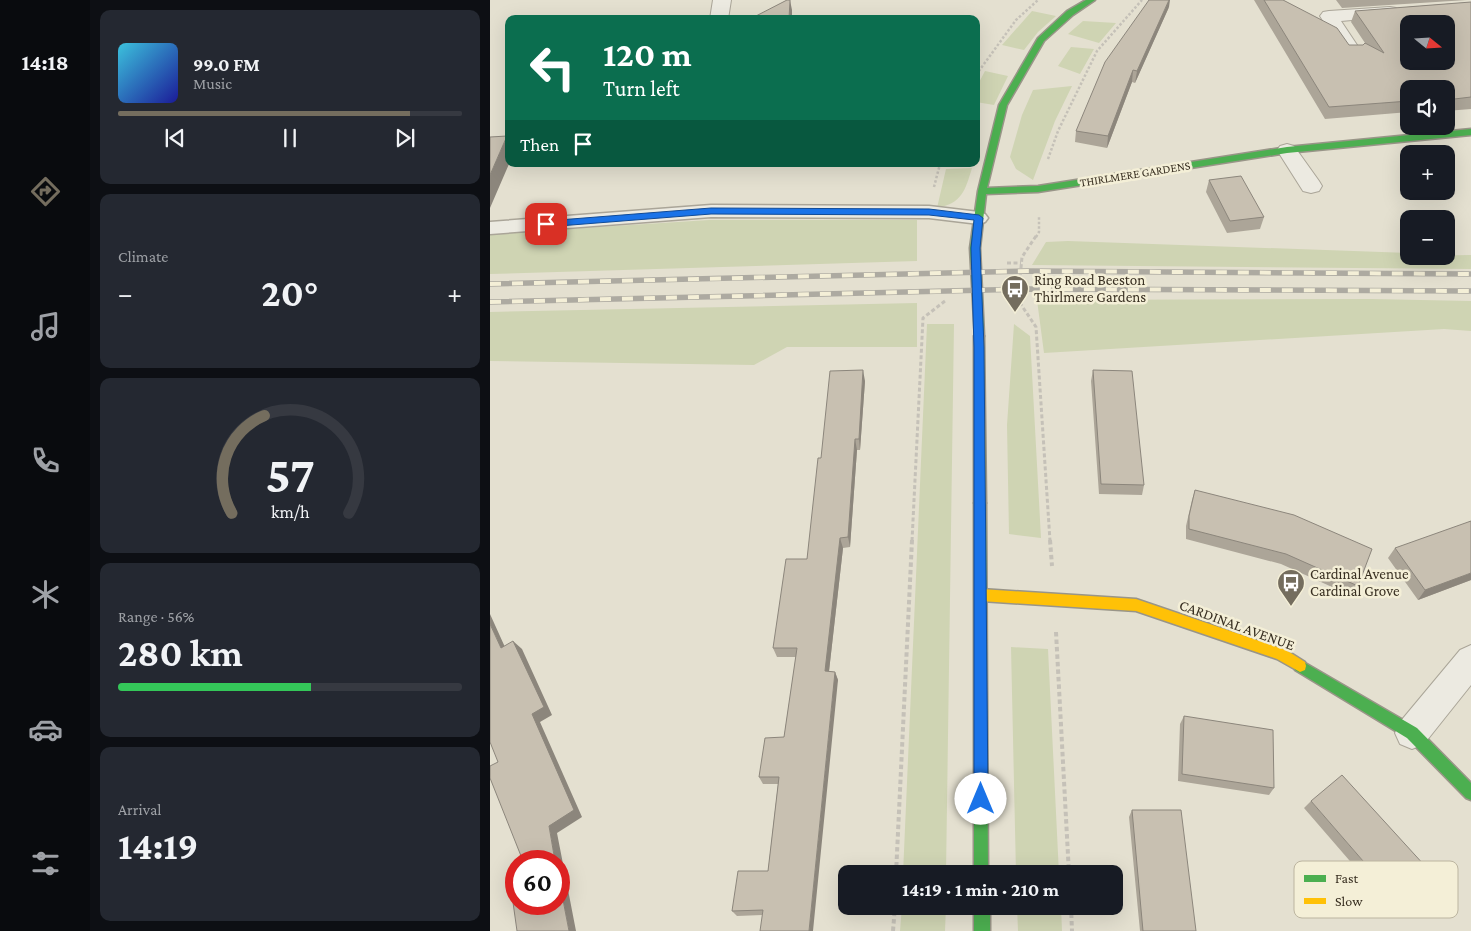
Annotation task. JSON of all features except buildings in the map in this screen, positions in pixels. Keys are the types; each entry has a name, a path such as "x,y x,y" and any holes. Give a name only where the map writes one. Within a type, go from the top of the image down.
{"main road":[{"path":"981,865 979,347 975,248 982,190 1003,106 1041,40 1070,13 1091,0"},
{"name":"THIRLMERE GARDENS","path":"982,190 1038,189 1287,150 1471,132"},
{"name":"CARDINAL AVENUE","path":"981,596 1136,605 1281,654 1412,733 1471,793"},
{"path":"982,915 982,931"}],"street":[{"path":"720,15 722,0"},
{"path":"1352,51 1329,16 1405,11"},
{"path":"1287,150 1311,186"},
{"path":"1412,733 1471,660"}],"lane":[{"path":"490,228 711,211 929,212 979,218"}],"path":[{"path":"980,70 1016,20 1038,0"},
{"path":"1069,865 1055,600 1036,327 1018,300 1022,257 1040,232 1038,189 1058,131 1097,51 1142,0"},
{"path":"929,212 939,167"},
{"path":"896,865 923,318 954,295"},
{"path":"893,931 894,915"},
{"path":"1071,915 1072,931"}],"green space":[{"path":"1032,11 1056,16 1038,32 1024,50 1002,45"},
{"path":"1083,21 1116,23 1099,43 1068,34"},
{"path":"1071,47 1094,49 1080,74 1058,66"},
{"path":"985,71 1008,76 994,105 980,103 980,80"},
{"path":"1072,86 1055,121 1033,180 1016,169 1010,157 1022,115 1033,90"},
{"path":"972,168 961,195 952,203 937,208 946,169"},
{"path":"709,220 917,220 917,261 490,274 490,234"},
{"path":"1068,241 1400,253 1400,265 1455,265 1455,255 1471,255 1471,269 1032,265 1046,242"},
{"path":"1371,299 1471,301 1471,331 1444,329 1044,353 1037,300"},
{"path":"917,303 917,347 787,347 754,365 490,361 490,312"},
{"path":"927,324 954,324 946,865 903,865"},
{"path":"1014,324 1030,336 1041,538 1009,534 1007,425"},
{"path":"1011,647 1048,649 1059,865 1016,865"},
{"path":"901,915 946,915 945,931 900,931"},
{"path":"1017,915 1061,915 1062,931 1018,931"}],"railway":[{"path":"490,284 1027,271 1471,274"},
{"path":"490,302 1031,289 1471,291"}],"traffic: fast":[{"path":"979,336 975,248 982,191 1003,105 1041,40 1070,13 1091,0"},
{"path":"982,191 1038,189 1287,150 1471,132"},
{"path":"980,503 981,865"},
{"path":"1300,666 1412,733 1471,793"},
{"path":"982,915 982,931"}],"traffic: slow":[{"path":"979,336 980,503"},
{"path":"981,595 1136,605 1281,654 1300,666"}],"place":[{"name":"Ring Road Beeston Thirlmere Gardens","path":"1015,313"},
{"name":"Cardinal Avenue Cardinal Grove","path":"1291,607"}],"route":[{"path":"546,224 711,211 902,214 929,212 979,218 975,248 979,347 981,799"}]}
